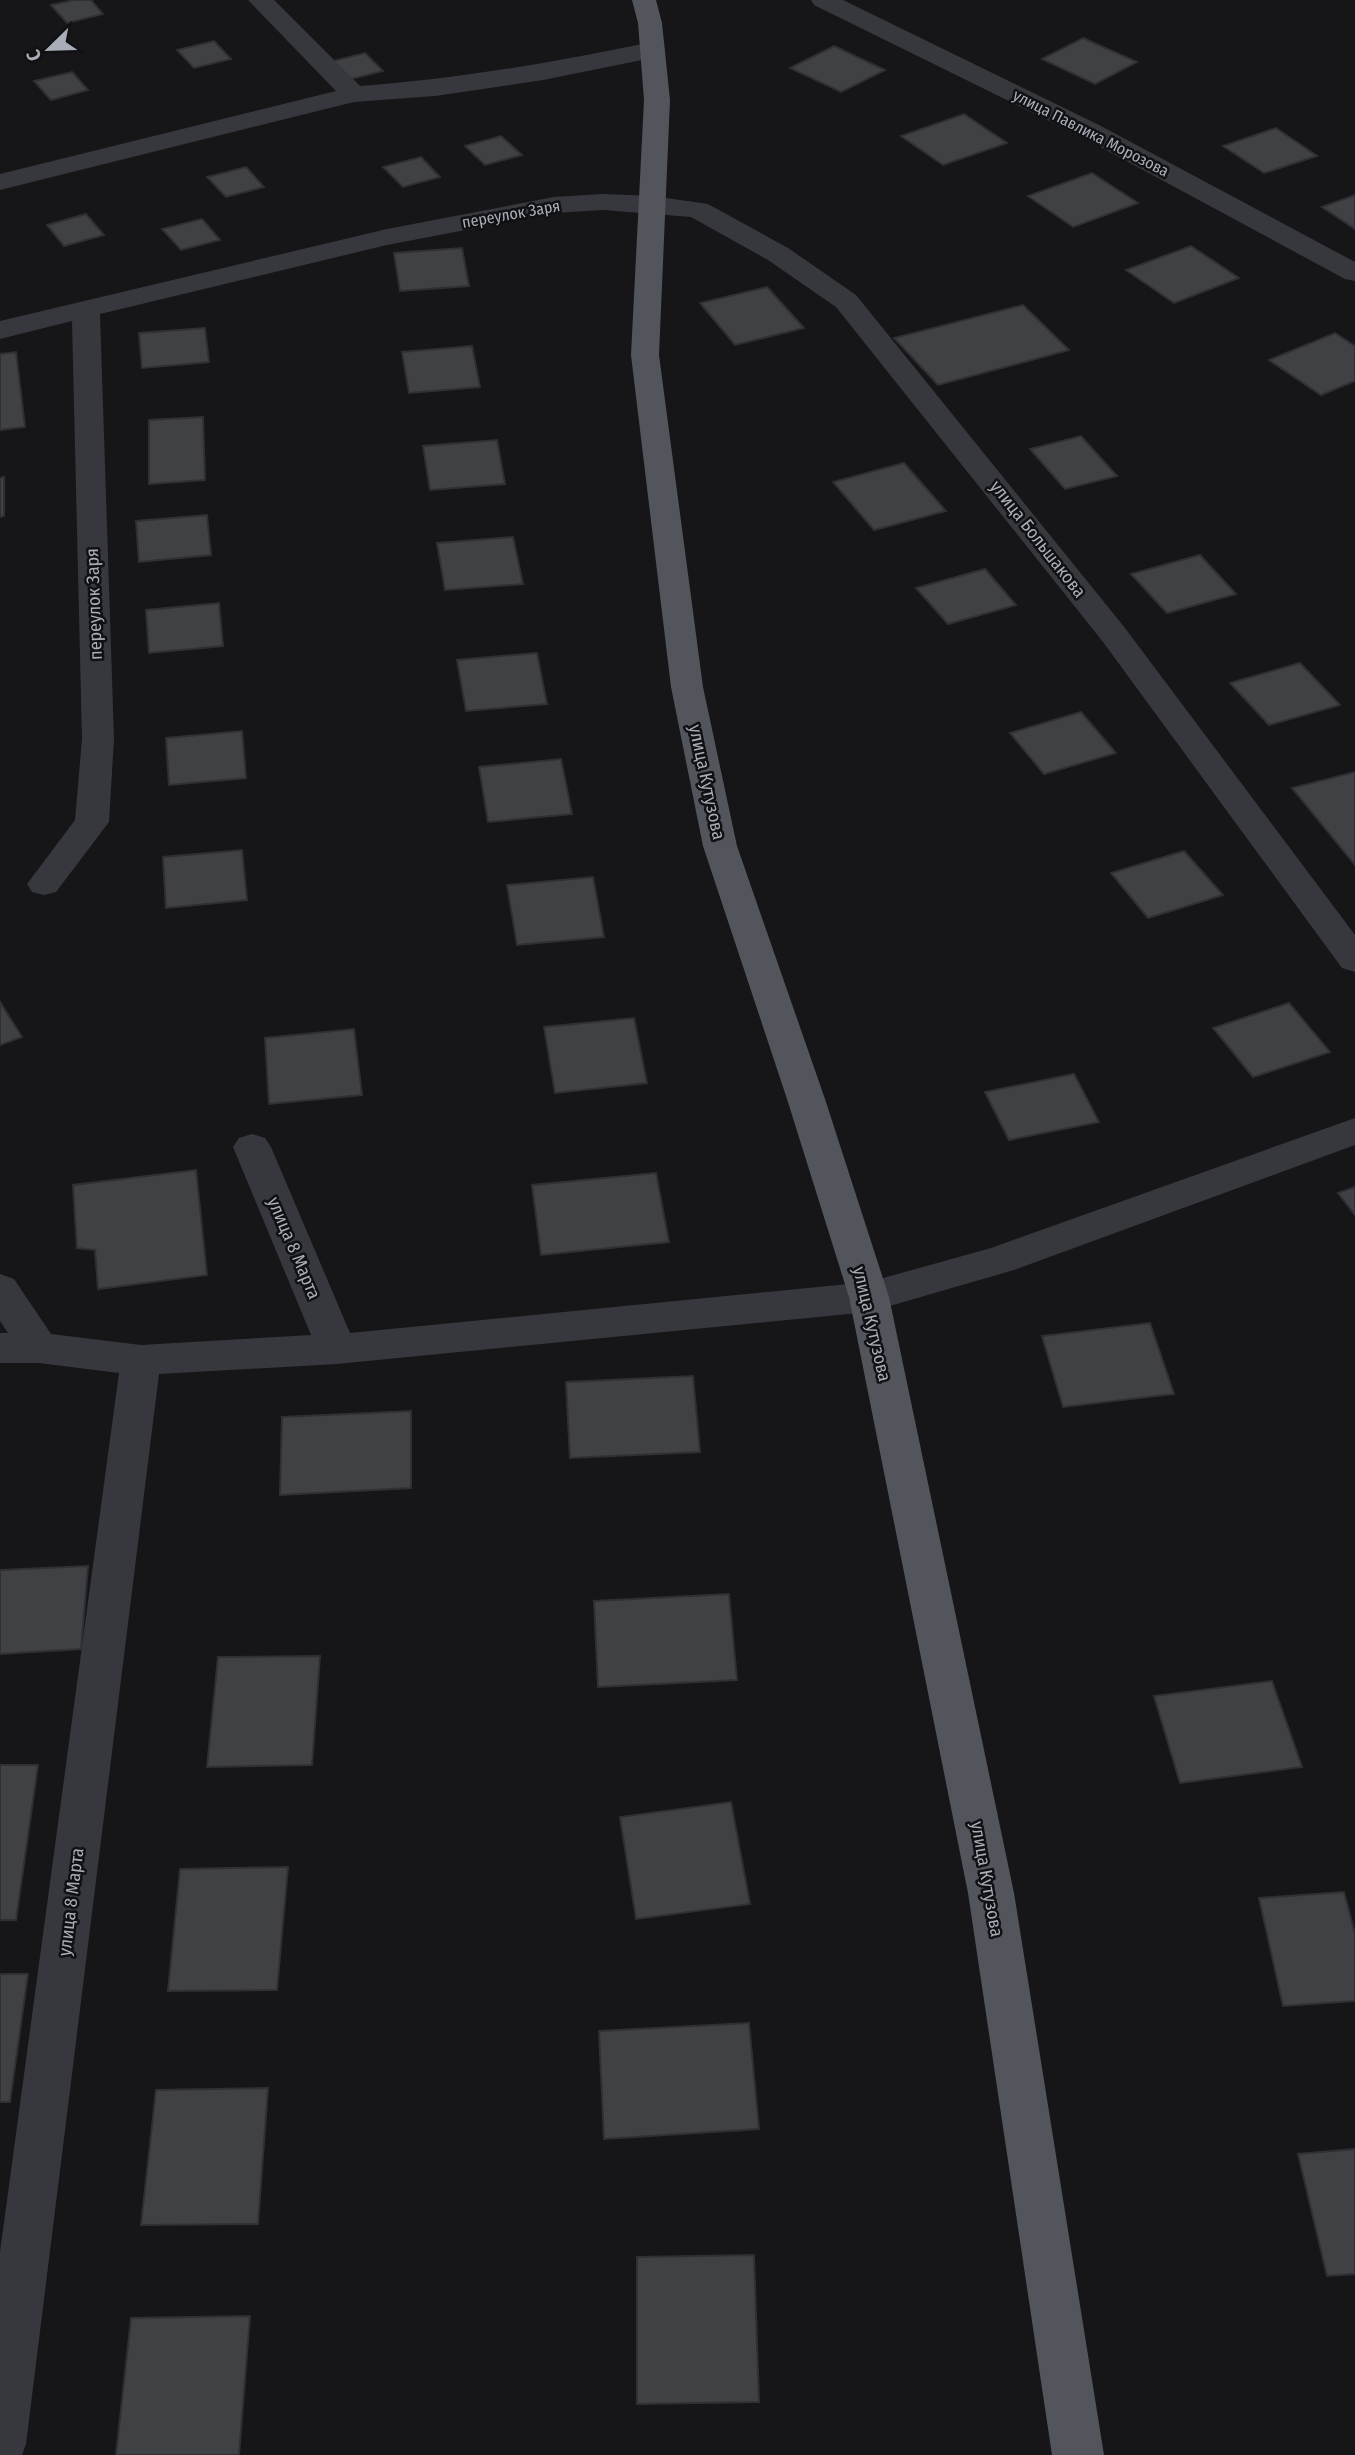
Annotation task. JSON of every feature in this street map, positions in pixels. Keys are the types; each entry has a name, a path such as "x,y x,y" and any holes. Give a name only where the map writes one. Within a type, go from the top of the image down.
{"main road":[{"name":"улица Кутузова","path":"644,0 650,23 657,100 645,355 687,687 720,846 806,1099 869,1297 991,1893 1078,2455"}],"street":[{"path":"260,0 355,94"},
{"name":"улица Павлика Морозова","path":"823,0 929,48 1355,273"},
{"path":"0,182 355,94 435,89 543,72 652,50"},
{"name":"переулок Заря","path":"0,330 387,237 554,205 603,202 652,204"},
{"name":"улица Большакова","path":"652,204 698,210 732,226 846,301 1114,635 1355,960"},
{"name":"переулок Заря","path":"44,884 92,822 98,739 86,308"},
{"path":"0,1348 39,1348 141,1360 337,1349 869,1297 1000,1260 1355,1131"},
{"name":"улица 8 Марта","path":"251,1147 337,1349"},
{"path":"0,1289 39,1348"},
{"name":"улица 8 Марта","path":"0,2444 141,1360"}],"building":[{"path":"74,0 91,0 103,14 67,23 51,5"},
{"path":"1083,38 1137,62 1095,84 1042,59"},
{"path":"214,41 231,59 194,68 177,50"},
{"path":"834,46 885,70 841,92 790,68"},
{"path":"365,53 383,71 347,80 329,62"},
{"path":"72,72 88,90 51,100 34,81"},
{"path":"964,114 1007,143 943,165 901,136"},
{"path":"1276,128 1317,156 1264,173 1223,146"},
{"path":"501,136 522,155 485,165 465,146"},
{"path":"421,157 440,177 403,187 383,167"},
{"path":"246,167 264,187 226,197 207,177"},
{"path":"1092,173 1138,203 1073,227 1028,196"},
{"path":"1355,195 1355,229 1322,207"},
{"path":"86,214 104,235 64,246 47,225"},
{"path":"202,219 220,240 181,250 162,229"},
{"path":"1191,246 1239,278 1174,303 1126,270"},
{"path":"462,248 469,286 400,291 394,253"},
{"path":"767,287 804,328 735,345 700,303"},
{"path":"1023,305 1069,350 938,385 894,338"},
{"path":"205,328 209,362 142,368 139,333"},
{"path":"1335,333 1355,346 1355,381 1321,395 1269,360"},
{"path":"472,346 480,387 409,393 402,352"},
{"path":"16,352 25,427 0,430 0,354"},
{"path":"203,417 205,480 149,484 149,420"},
{"path":"1081,436 1117,476 1065,489 1030,449"},
{"path":"497,440 505,484 430,490 423,446"},
{"path":"904,463 946,511 874,530 833,482"},
{"path":"4,477 4,516 0,517 0,478"},
{"path":"207,515 211,555 139,562 136,521"},
{"path":"513,537 523,584 445,590 437,543"},
{"path":"1200,555 1236,594 1167,613 1131,574"},
{"path":"985,569 1016,605 948,624 916,588"},
{"path":"219,603 223,646 149,653 146,610"},
{"path":"537,653 547,704 466,711 457,660"},
{"path":"1300,663 1340,705 1269,725 1230,683"},
{"path":"1081,712 1116,753 1044,774 1010,733"},
{"path":"242,731 246,778 169,785 166,738"},
{"path":"561,759 572,814 488,822 479,767"},
{"path":"1355,772 1355,865 1292,788"},
{"path":"242,850 247,900 166,908 163,857"},
{"path":"1184,851 1223,895 1148,918 1111,873"},
{"path":"593,877 604,937 517,945 507,885"},
{"path":"0,1002 22,1037 0,1045"},
{"path":"1289,1003 1330,1052 1253,1077 1213,1028"},
{"path":"634,1018 647,1083 555,1093 544,1027"},
{"path":"354,1029 362,1095 269,1104 265,1038"},
{"path":"1074,1074 1099,1122 1009,1140 985,1092"},
{"path":"196,1170 207,1275 98,1289 95,1250 77,1248 73,1185"},
{"path":"656,1173 669,1242 541,1255 532,1185"},
{"path":"1355,1187 1355,1215 1338,1193"},
{"path":"1150,1323 1174,1394 1063,1407 1042,1336"},
{"path":"693,1376 700,1452 570,1458 566,1382"},
{"path":"411,1411 411,1488 280,1495 282,1417"},
{"path":"88,1566 81,1649 0,1654 0,1570"},
{"path":"729,1594 737,1680 598,1687 594,1601"},
{"path":"320,1656 312,1765 207,1767 218,1657"},
{"path":"1272,1681 1302,1767 1180,1783 1154,1696"},
{"path":"0,1765 38,1765 16,1920 0,1920"},
{"path":"731,1802 750,1904 636,1919 620,1817"},
{"path":"288,1867 277,1990 168,1991 180,1869"},
{"path":"1344,1892 1355,1934 1355,2001 1283,2006 1259,1898"},
{"path":"0,1974 28,1974 10,2102 0,2102"},
{"path":"749,2023 759,2129 604,2139 599,2031"},
{"path":"268,2088 258,2224 141,2225 156,2090"},
{"path":"1355,2149 1355,2274 1327,2276 1298,2154"},
{"path":"754,2255 759,2402 637,2404 637,2257"},
{"path":"250,2316 239,2455 116,2455 131,2318"}]}
